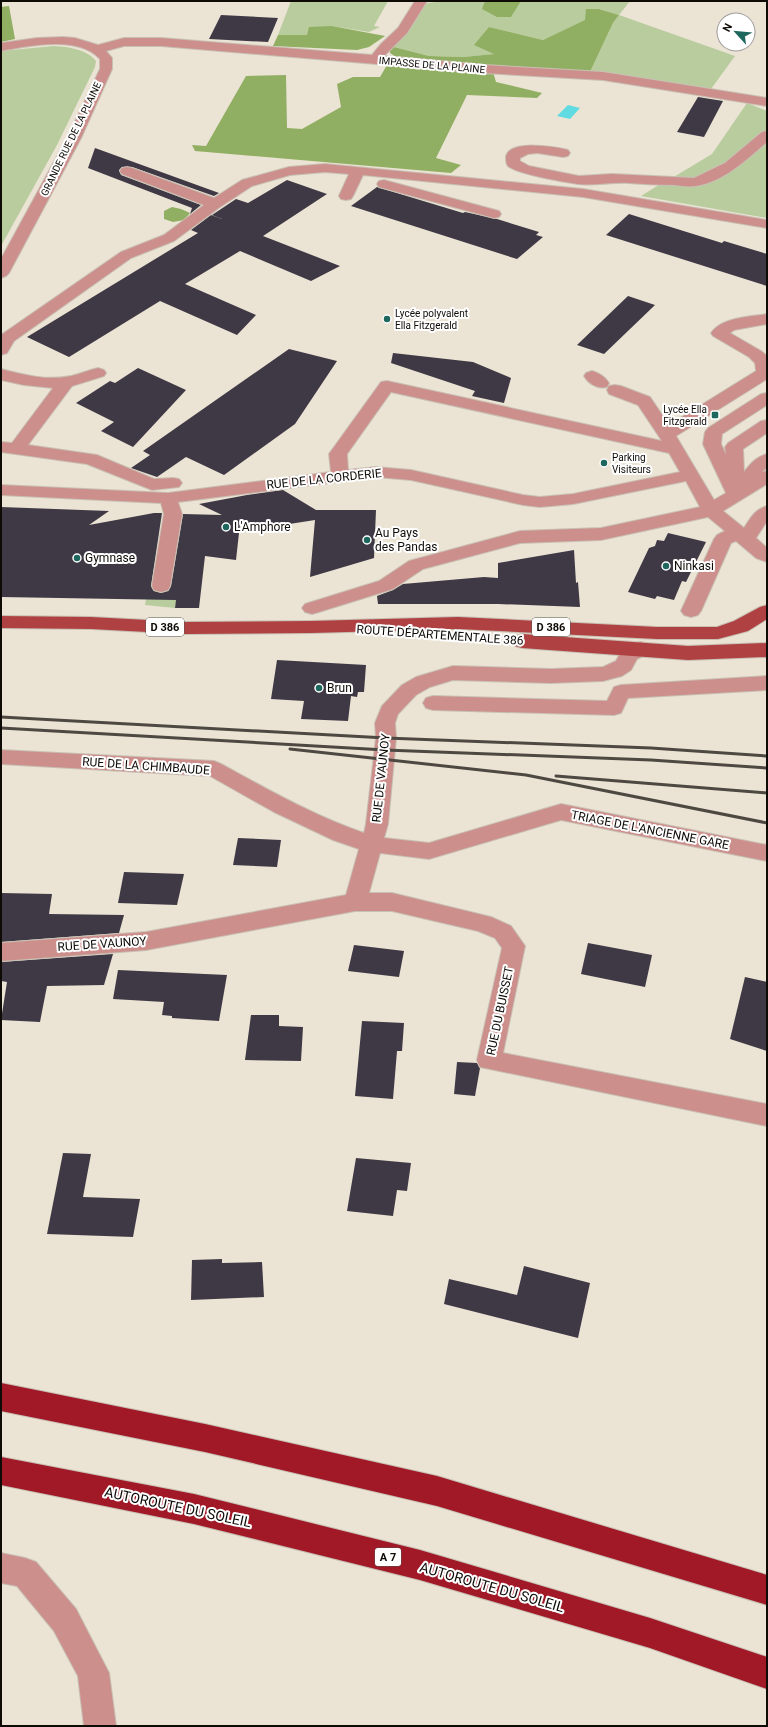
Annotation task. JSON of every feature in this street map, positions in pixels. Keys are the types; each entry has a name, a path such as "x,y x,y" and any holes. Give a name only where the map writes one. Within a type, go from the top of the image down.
{"highway":[{"path":"1,1397 205,1438 437,1491 767,1590"},
{"name":"AUTOROUTE DU SOLEIL","path":"1,1471 194,1509 420,1565 650,1632 767,1673"}],"main road":[{"name":"ROUTE DÉPARTEMENTALE 386","path":"1,622 91,623 185,628 329,627 458,623 657,633 718,633 741,626 767,611"},
{"name":"ROUTE DÉPARTEMENTALE 386","path":"329,627 688,653 767,650"},
{"name":"D 386","path":"640,650 718,633"}],"street":[{"path":"375,60 385,47 403,30 421,1"},
{"path":"1,47 28,43 62,41 83,44 97,49"},
{"name":"IMPASSE DE LA PLAINE","path":"97,49 124,42 161,42 375,60 603,76 767,102"},
{"name":"GRANDE RUE DE LA PLAINE","path":"1,273 74,138 106,69 106,58 97,49"},
{"path":"563,153 534,148 521,151 513,156 514,163 525,169 579,180 612,178 695,182 730,166 767,135"},
{"path":"1,350 7,338 126,255 169,238 215,204 247,183 289,171 325,168 358,170 583,193 767,224"},
{"path":"346,196 358,170"},
{"path":"127,171 215,204"},
{"path":"384,184 494,214"},
{"path":"667,434 765,373 763,361 755,354 719,333 730,326 767,319"},
{"path":"1,374 8,377 48,383 66,382 98,373"},
{"path":"9,448 66,382"},
{"path":"603,383 644,401 667,434 711,510 766,558"},
{"path":"340,476 338,454 387,386 676,449"},
{"path":"736,495 712,444 714,432 767,398"},
{"path":"736,495 725,439 767,412"},
{"path":"736,495 734,446 767,426"},
{"path":"736,495 746,455 767,442"},
{"path":"9,448 92,459 152,485 206,478"},
{"path":"736,495 758,465 767,459"},
{"path":"113,496 122,472"},
{"name":"RUE DE LA CORDERIE","path":"1,490 168,498 340,476 376,472 392,472 522,500 540,502 573,499 691,475"},
{"path":"312,608 386,585 416,565 520,537 601,534 690,516 711,510 767,476"},
{"path":"736,495 767,487"},
{"path":"161,586 173,514 168,498"},
{"path":"691,611 723,539 742,536 767,512"},
{"name":"RUE DE VAUNOY","path":"1,952 146,941 355,902 370,844 377,824 386,738 385,723 389,711 409,690 438,676 452,673 551,676 602,674 615,671 622,667 629,655 640,650"},
{"path":"433,703 614,708 621,692 767,683"},
{"name":"RUE DE LA CHIMBAUDE","path":"1,757 214,769 282,806 335,831 370,844"},
{"name":"TRIAGE DE L'ANCIENNE GARE","path":"370,844 429,852 561,812 767,853"},
{"name":"RUE DU BUISSET","path":"355,902 392,902 483,923 503,932 514,946 489,1060 767,1114"},
{"path":"1,1568 25,1572 65,1620 93,1673 100,1726"}],"green space":[{"path":"291,1 388,1 374,26 380,27 369,32 332,26 307,35 278,35"},
{"path":"442,1 630,1 619,15 599,9 586,20 543,40 489,27 495,54 463,57 429,56 394,47 406,32 422,4"},
{"path":"485,1 521,1 511,17 497,17 482,9"},
{"path":"9,6 15,39 1,42 1,7"},
{"path":"586,9 599,9 619,15 613,23 590,72 482,66 399,59 390,53 390,50 394,47 429,56 463,57 494,54 474,45 489,27 543,40 585,20"},
{"path":"619,15 716,49 716,52 724,52 735,56 711,89 590,72 613,23"},
{"path":"332,26 385,36 369,47 357,50 273,46 278,35 307,35 309,27"},
{"path":"54,46 82,51 96,61 95,67 57,145 1,246 1,51"},
{"path":"387,65 493,72 496,82 542,93 537,98 467,95 436,158 461,165 451,173 195,151 192,145 206,146 246,76 286,75 287,128 302,129 341,107 337,84 353,77 380,77"},
{"path":"747,103 767,111 767,130 760,137 745,151 718,170 692,179 672,178 712,154"},
{"path":"767,140 767,218 641,196 662,183 697,185"},
{"path":"172,207 190,213 184,220 173,222 164,219 164,211"},
{"path":"178,588 175,608 145,605 148,589"}],"water":[{"path":"568,105 580,108 570,119 557,116"}],"building":[{"path":"221,15 278,18 268,42 209,39"},
{"path":"698,97 723,101 704,137 677,132"},
{"path":"95,148 219,193 214,196 132,167 122,167 119,170 121,175 201,205 190,214 192,208 88,168"},
{"path":"287,180 327,194 263,236 340,266 311,281 240,251 185,284 256,315 237,335 160,301 69,357 27,337 198,233 191,230 211,215 222,219 212,215 236,199 248,203"},
{"path":"377,187 463,213 465,212 497,219 539,232 536,235 543,237 517,259 351,206"},
{"path":"629,214 722,243 724,241 767,254 767,286 606,235"},
{"path":"628,296 655,305 604,354 577,345"},
{"path":"289,349 337,361 295,424 224,475 186,457 157,477 131,468 150,455 143,451"},
{"path":"393,353 473,362 511,378 504,403 472,396 475,391 391,363"},
{"path":"138,368 186,390 133,447 101,431 114,422 76,403 110,381 115,383"},
{"path":"283,490 316,510 376,510 374,558 310,577 315,520 251,530 240,524 236,560 205,556 199,608 175,608 176,600 1,597 1,507 109,511 89,525 154,513 162,513 151,586 154,591 161,593 168,591 171,586 183,514 222,515 199,504"},
{"path":"668,533 706,542 686,582 682,581 674,600 657,596 655,599 628,592 649,548 655,546 657,540 664,541"},
{"path":"574,550 576,583 578,582 580,607 498,604 378,604 377,596 393,590 403,584 484,577 498,578 498,563"},
{"name":"Brun","path":"277,660 366,665 364,692 358,692 357,697 351,696 348,721 301,719 304,701 271,699"},
{"path":"238,838 281,840 277,867 233,865"},
{"path":"124,872 184,874 177,905 118,903"},
{"path":"1,893 52,894 49,914 124,915 119,933 1,942"},
{"path":"588,943 652,955 645,987 581,974"},
{"path":"354,945 404,951 399,977 348,971"},
{"path":"113,954 104,985 47,986 40,1022 1,1020 7,982 1,981 1,962"},
{"path":"118,970 227,975 219,1021 172,1018 172,1016 162,1015 164,1002 113,999"},
{"path":"745,977 767,982 767,1051 730,1039"},
{"path":"251,1015 279,1015 279,1026 303,1027 301,1061 245,1060"},
{"path":"362,1021 404,1023 402,1051 397,1051 393,1099 355,1096"},
{"path":"457,1062 477,1063 480,1068 475,1096 454,1094"},
{"path":"63,1153 91,1154 83,1197 140,1199 133,1237 47,1234"},
{"path":"356,1158 411,1163 407,1191 397,1190 393,1216 347,1211"},
{"path":"222,1259 222,1263 262,1262 264,1297 191,1300 192,1260"},
{"path":"524,1266 590,1283 578,1338 444,1304 449,1279 517,1295"}],"railway":[{"path":"1,717 386,738 651,748 767,756"},
{"path":"1,728 385,750 651,760 767,768"},
{"path":"290,749 526,775 767,823"},
{"path":"556,776 767,793"}],"place":[{"name":"Lycée polyvalent Ella Fitzgerald","path":"387,319"},
{"name":"Lycée Ella Fitzgerald","path":"715,415"},
{"name":"Parking Visiteurs","path":"604,463"},
{"name":"L'Amphore","path":"226,527"},
{"name":"Au Pays des Pandas","path":"367,540"},
{"name":"Gymnase","path":"77,558"},
{"name":"Ninkasi","path":"666,566"},
{"name":"Brun","path":"319,688"}]}
